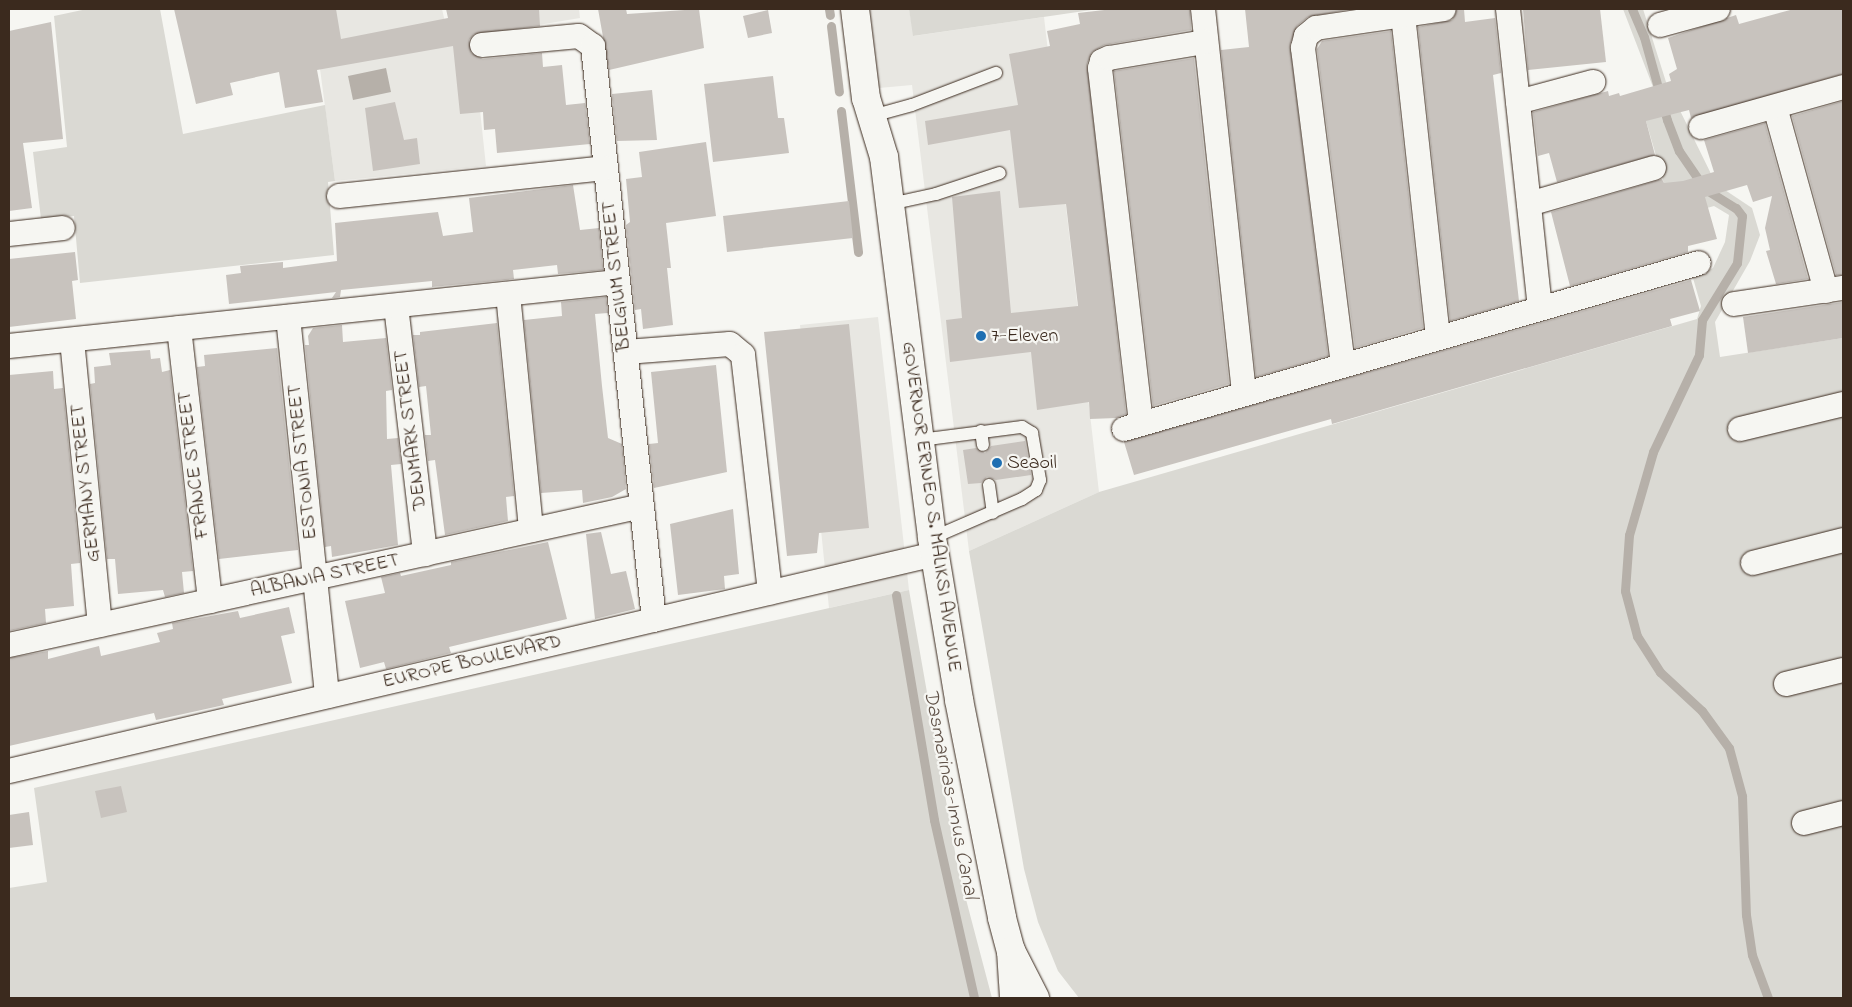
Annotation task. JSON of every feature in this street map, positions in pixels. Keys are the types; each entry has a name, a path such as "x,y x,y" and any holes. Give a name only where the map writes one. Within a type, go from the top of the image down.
{"main road":[{"name":"GOVERNOR ERINEO S. MALIKSI AVENUE","path":"855,9 866,98 884,157 934,546 982,827 1011,951 1035,998"},
{"path":"1011,951 1014,998"}],"street":[{"path":"1203,9 1205,42 1244,393"},
{"path":"1343,365 1303,48 1306,36 1316,28 1444,9"},
{"path":"1508,9 1540,308"},
{"path":"1660,25 1718,9"},
{"path":"1404,15 1438,338"},
{"name":"BELGIUM STREET","path":"482,45 579,36 587,39 593,46 654,620"},
{"path":"1205,42 1109,58 1102,61 1100,68 1132,426 1698,263"},
{"path":"1518,102 1592,82"},
{"path":"1701,127 1843,87"},
{"path":"1734,304 1835,289 1774,107"},
{"path":"340,196 605,168"},
{"path":"1529,204 1654,168"},
{"path":"9,234 63,228"},
{"path":"9,346 618,282"},
{"path":"508,294 531,530"},
{"name":"DENMARK STREET","path":"396,306 425,554"},
{"name":"ESTONIA STREET","path":"288,317 328,696"},
{"name":"FRANCE STREET","path":"179,328 210,601"},
{"name":"GERMANY STREET","path":"72,340 100,625"},
{"path":"626,352 730,344 743,356 770,592"},
{"path":"1740,429 1843,404"},
{"name":"ALBANIA STREET","path":"9,645 642,506"},
{"path":"1753,563 1843,540"},
{"name":"EUROPE BOULEVARD","path":"9,771 770,592 934,546"},
{"path":"1786,684 1843,670"},
{"path":"1804,823 1843,813"}],"lane":[{"path":"872,116 912,105 996,73"},
{"path":"890,204 936,194 1000,173"},
{"path":"920,440 1022,427 1032,433 1040,480 1036,490 934,546"},
{"path":"981,432 984,445"},
{"path":"989,484 994,513"}],"shaded area":[{"path":"87,9 160,9 183,134 325,105 335,181 328,182 334,255 80,283 74,216 41,219 33,152 67,147 54,16"},
{"path":"312,9 442,9 447,31 510,20 508,9 579,9 580,18 472,36 486,166 335,181"},
{"path":"870,9 909,9 914,36 1044,17 1099,492 969,551 912,85 879,88"},
{"path":"909,9 1098,9 913,36"},
{"path":"1623,9 1643,9 1666,82 1716,184 1752,208 1760,235 1750,261 1715,322 1720,357 1843,338 1843,998 1079,998 1058,971 1038,922 1024,869 969,551 1099,492 1697,319 1701,306 1693,278 1713,268 1725,242 1729,215 1714,206 1693,212 1665,187 1646,121 1653,87"},
{"path":"386,68 391,92 353,100 348,76"},
{"path":"878,317 909,590 829,608 800,325"},
{"path":"909,590 958,869 992,998 9,998 9,888 47,882 34,788"}],"building":[{"path":"174,9 336,9 341,39 448,18 446,9 539,9 540,26 474,34 469,40 471,53 483,59 542,53 543,67 562,65 566,105 585,103 590,144 497,153 495,129 484,130 483,112 460,114 453,46 317,70 323,102 285,108 279,72 230,83 233,95 196,104"},
{"path":"598,9 626,9 627,14 699,9 704,48 609,70"},
{"path":"1113,9 1190,9 1191,30 1104,45 1092,52 1087,64 1126,414 1116,418 1090,419 1089,402 1037,410 1031,352 950,362 946,320 962,318 952,197 1000,191 1011,313 1078,306 1066,204 1019,208 1010,130 928,145 925,121 1018,105 1009,54 1050,46 1047,31 1080,24 1078,13"},
{"path":"1245,9 1352,9 1308,17 1297,26 1290,45 1328,356 1256,377 1221,50 1249,47"},
{"path":"1457,9 1464,9 1465,22 1495,18 1501,73 1493,75 1519,301 1450,321 1418,27 1452,20"},
{"path":"1523,9 1600,9 1606,62 1528,70"},
{"path":"1794,9 1843,9 1843,74 1691,118 1689,110 1646,121 1655,155 1557,182 1549,153 1538,156 1533,112 1608,91 1609,96 1619,93 1620,96 1671,81 1669,74 1677,69 1668,38 1736,15 1739,24"},
{"path":"768,10 772,33 748,38 743,16"},
{"path":"51,22 63,139 23,143 32,208 9,211 9,31"},
{"path":"1391,31 1423,328 1355,348 1317,49 1322,41"},
{"path":"1194,58 1229,384 1153,406 1114,71"},
{"path":"773,76 778,118 784,118 789,153 713,162 704,84"},
{"path":"652,90 657,140 617,141 612,94"},
{"path":"1843,101 1843,275 1836,275 1792,116"},
{"path":"395,102 404,140 417,138 420,164 373,171 365,108"},
{"path":"1765,123 1808,279 1776,284 1766,251 1770,250 1765,228 1772,196 1753,202 1747,185 1705,197 1717,239 1688,246 1688,252 1570,286 1551,212 1662,179 1664,183 1683,181 1714,172 1704,140"},
{"path":"706,142 716,216 666,223 671,268 667,268 673,325 643,329 641,309 635,310 626,225 630,222 626,179 642,177 639,152"},
{"path":"573,185 580,230 599,228 603,270 558,274 557,265 513,270 514,279 432,287 432,281 341,290 340,297 332,298 336,292 229,304 226,275 241,273 240,266 283,262 283,268 337,261 335,223 438,212 443,236 473,232 469,198"},
{"path":"849,201 853,238 727,252 723,216"},
{"path":"75,252 78,280 72,281 76,319 9,327 9,259"},
{"path":"1691,280 1700,311 1670,319 1672,326 1332,424 1331,419 1134,475 1124,442"},
{"path":"606,297 608,313 595,314 602,386 608,438 622,444 626,489 612,497 583,503 582,490 541,493 524,320 562,316 561,302"},
{"path":"1843,302 1843,338 1748,353 1743,317"},
{"path":"497,323 514,496 506,497 508,521 445,535 435,460 428,461 425,435 431,435 426,386 419,387 413,335 420,335 420,332"},
{"path":"849,324 869,528 819,533 817,553 787,556 764,332"},
{"path":"342,325 343,342 386,338 392,390 386,391 387,439 398,438 401,464 391,465 398,545 332,557 331,546 325,547 305,345 309,345 308,336 313,328"},
{"path":"277,348 298,550 219,559 197,367 205,366 204,355"},
{"path":"150,350 151,359 160,358 162,372 170,370 193,571 182,572 184,593 165,597 163,590 118,594 115,559 107,559 90,384 95,383 94,367 111,365 109,353"},
{"path":"716,365 727,472 654,488 649,444 658,443 651,372"},
{"path":"53,371 54,389 63,388 80,563 71,564 74,606 45,609 46,623 9,631 9,375"},
{"name":"Seaoil","path":"1025,441 1031,475 996,480 987,477 981,483 968,484 963,450 976,448 985,453 991,446"},
{"path":"733,509 739,574 724,576 725,589 678,595 670,524"},
{"path":"601,532 611,574 626,571 635,609 595,619 586,534"},
{"path":"548,542 567,619 449,647 451,653 386,669 384,662 360,668 345,601 385,593 381,577 400,573 401,576 451,565 451,562"},
{"path":"289,607 295,633 281,636 292,683 222,699 224,705 156,720 154,713 9,746 9,658 48,651 48,659 99,646 101,656 160,642 157,633 173,629 172,623 238,611 240,618"},
{"path":"121,786 127,812 101,818 95,791"},
{"path":"29,812 33,845 9,848 9,815"}],"waterway":[{"name":"Dasmarinas-Imus Canal","path":"829,9 830,15"},
{"path":"1632,9 1644,37 1667,120 1679,151 1705,189 1736,208 1742,216 1737,263 1702,320 1699,355 1653,452 1629,535 1625,591 1637,636 1660,672 1702,711 1729,748 1742,796 1746,915 1752,955 1768,998"},
{"name":"Dasmarinas-Imus Canal","path":"831,26 839,92"},
{"name":"Dasmarinas-Imus Canal","path":"841,111 858,252"},
{"name":"Dasmarinas-Imus Canal","path":"896,595 934,820 974,998"}],"place":[{"name":"7-Eleven","path":"981,336"},
{"name":"Seaoil","path":"997,463"}]}
